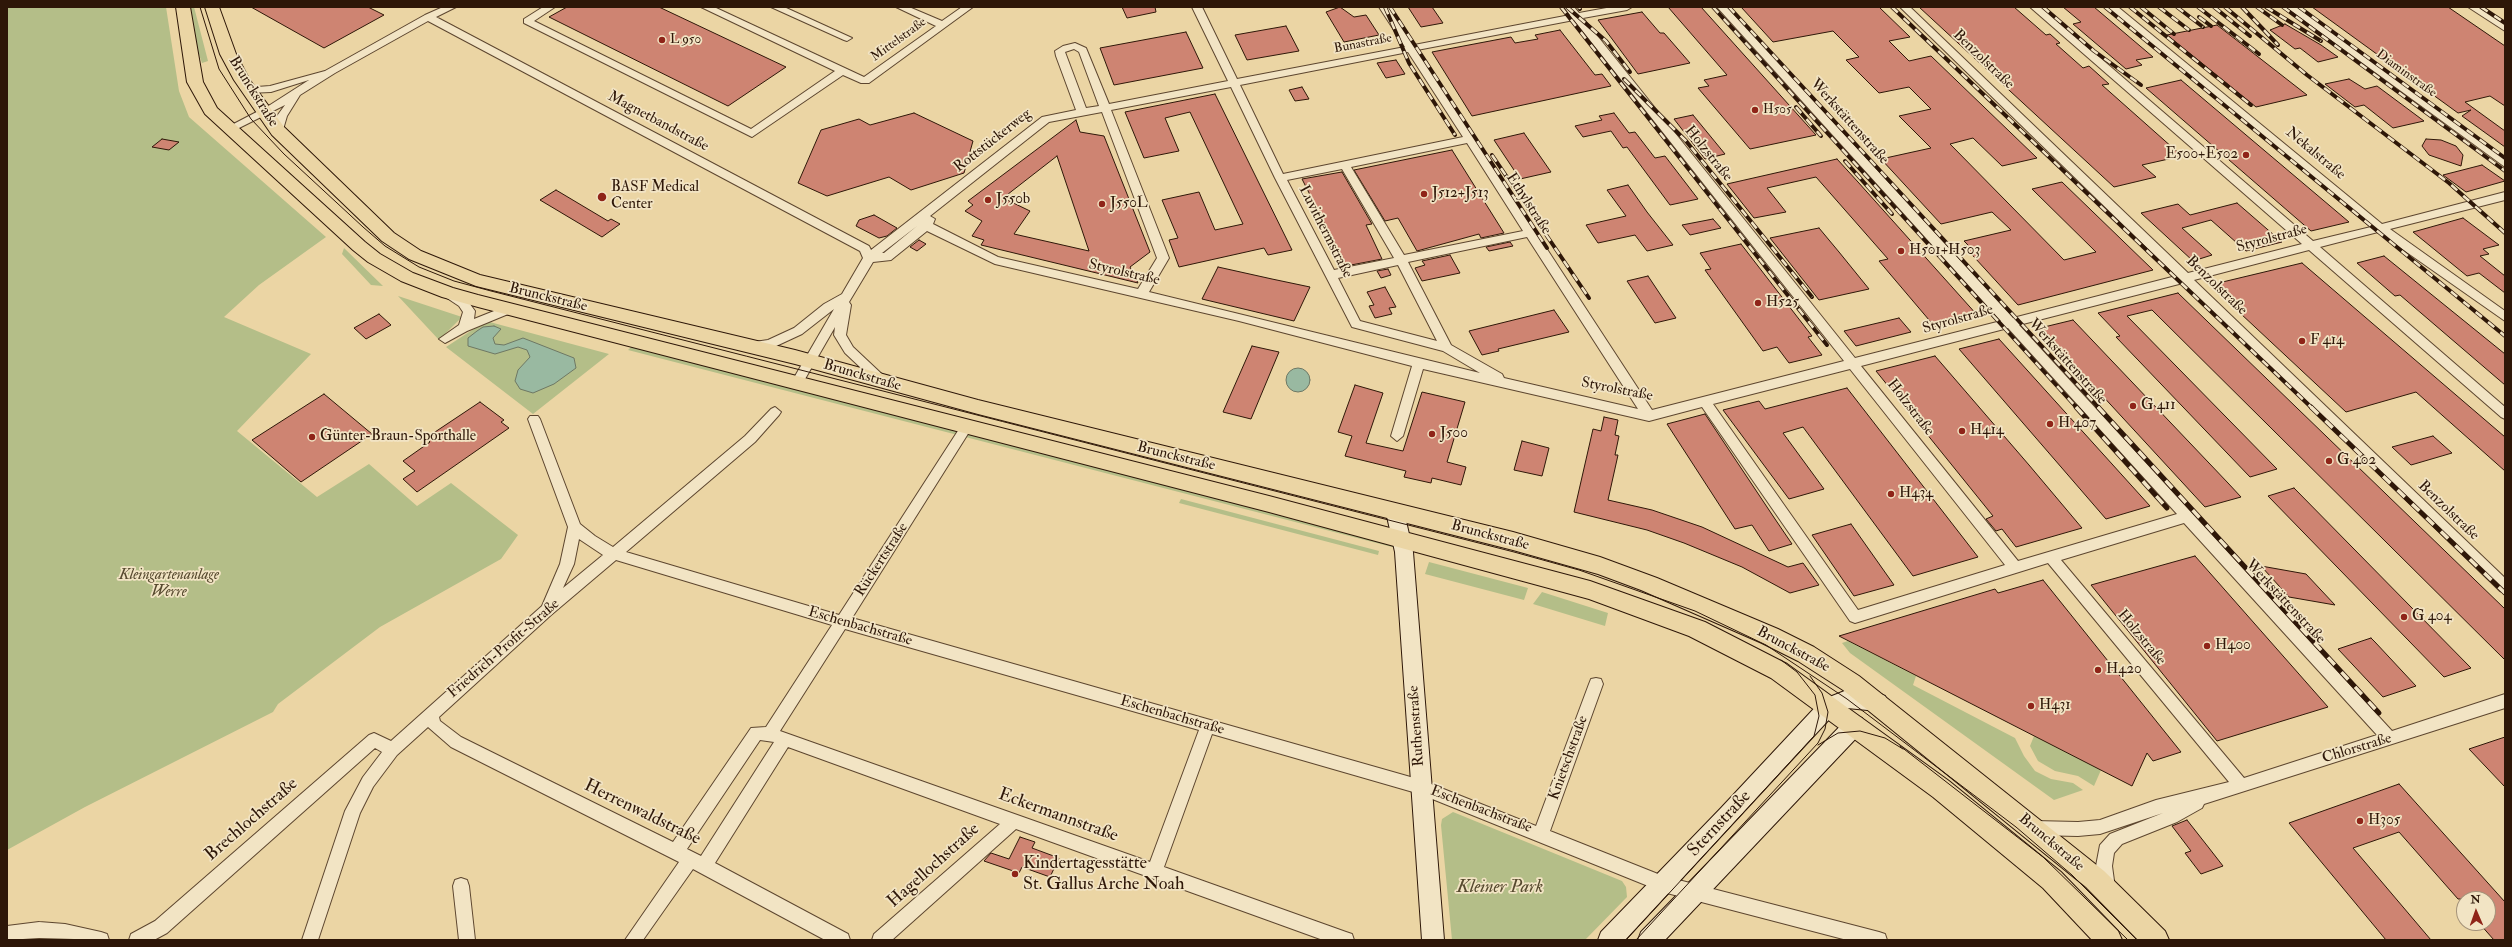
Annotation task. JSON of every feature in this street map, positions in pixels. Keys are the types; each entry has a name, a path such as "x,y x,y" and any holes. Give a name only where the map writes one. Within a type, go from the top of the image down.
{"main road":[{"name":"Brunckstraße","path":"183,7 190,61 198,92 211,111 228,129 283,175 374,258 407,277 448,293 1403,539 1590,590 1697,628 1779,671 1855,725 1996,833 2052,880 2109,940"},
{"name":"Brunckstraße","path":"212,7 228,54 248,90 278,131 388,236 415,254 444,268 476,280 750,346 882,381 1513,541 1600,566 1649,584 1732,618 1806,654 1878,702 2034,828 2108,892 2156,940"},
{"name":"Ruthenstraße","path":"1395,512 1403,539 1433,940"},
{"path":"1829,706 1847,699 1878,702"},
{"name":"Sternstraße","path":"1609,940 1829,706"},
{"name":"Sternstraße","path":"1649,940 1855,725"}],"street":[{"path":"428,17 438,7"},
{"path":"228,129 264,112 300,91 331,70 428,17 451,7"},
{"path":"550,7 527,20 752,134 842,71 706,7"},
{"path":"776,7 847,38"},
{"path":"901,7 942,25"},
{"name":"Mittelstraße","path":"842,71 865,81 968,7"},
{"name":"Luvithermstraße","path":"1197,7 1280,178 1356,324 1447,348 1506,382"},
{"name":"Ethylstraße","path":"1384,7 1468,139 1649,416"},
{"name":"Holzstraße","path":"1569,7 2015,568"},
{"name":"Bunastraße","path":"1104,108 1627,7"},
{"name":"Werkstättenstraße","path":"1722,7 2389,738"},
{"name":"Benzolstraße","path":"1905,7 2505,587"},
{"path":"2035,7 2505,414"},
{"name":"Nekalstraße","path":"2112,7 2380,228 2505,317"},
{"name":"Diaminstraße","path":"2291,7 2505,164"},
{"path":"2473,7 2505,28"},
{"name":"Magnetbandstraße","path":"428,17 865,249 868,258"},
{"path":"1082,112 1060,51 1076,46 1083,50 1104,108 1163,258 1142,294"},
{"path":"248,90 271,89 306,76 331,70"},
{"path":"278,131 282,116 300,91"},
{"name":"Rottstückerweg","path":"922,223 931,210 1046,119 1104,108"},
{"path":"1280,178 1468,139"},
{"path":"1346,165 1401,260 1447,348"},
{"name":"Styrolstraße","path":"922,223 995,260 1142,294 1330,342 1649,416 1854,365 2010,322 2505,196"},
{"path":"797,383 868,258 887,257 922,223"},
{"path":"1331,275 1530,233"},
{"path":"448,293 463,304 469,311 468,320 463,328"},
{"path":"750,346 770,344 792,334 813,320 828,306 846,297"},
{"path":"846,297 840,335 849,350 882,381"},
{"path":"445,339 463,328 509,309"},
{"path":"1397,436 1419,363"},
{"path":"1705,402 1855,617 2186,517"},
{"name":"Friedrich-Profit-Straße","path":"310,940 353,811 368,782 392,750 431,716 438,706 546,610 750,438 775,412"},
{"name":"Eschenbachstraße","path":"534,419 576,528 590,540 614,554 843,622 1421,787 1541,833 1663,884 1696,891 1879,940"},
{"name":"Rückertstraße","path":"690,859 967,426"},
{"path":"546,610 567,564 576,528"},
{"name":"Holzstraße","path":"2051,557 2241,786"},
{"name":"Knietschstraße","path":"1541,833 1596,684"},
{"name":"Chlorstraße","path":"2166,811 2389,738 2505,702"},
{"name":"Herrenwaldstraße","path":"431,716 434,725 456,742 690,859 842,940"},
{"path":"1154,872 1208,726"},
{"name":"Rückertstraße","path":"633,940 690,859 770,735"},
{"name":"Eckermannstraße","path":"770,735 1346,940"},
{"name":"Brechlochstraße","path":"137,940 161,927 374,740 392,750"},
{"path":"2034,828 2078,829 2100,827 2166,811"},
{"path":"2108,892 2104,866 2106,850 2116,839 2166,811"},
{"name":"Hagellochstraße","path":"880,940 1014,822"},
{"path":"461,886 464,928 467,940"},
{"path":"7,934 39,930 65,932 101,940"}],"green space":[{"name":"Kleingartenanlage Werre","path":"7,7 166,7 179,91 189,117 326,237 259,285 224,317 311,354 237,431 317,497 369,464 417,506 451,483 518,535 501,559 380,627 278,704 273,712 85,807 7,850"},
{"path":"190,7 194,7 208,61 202,63 197,49"},
{"path":"344,248 383,286 371,285 342,254"},
{"path":"398,296 462,317 439,340"},
{"path":"486,321 609,354 533,414 446,347"},
{"path":"633,345 1393,542 1396,548 628,350"},
{"path":"1181,499 1379,551 1378,555 1179,503"},
{"path":"1429,562 1528,588 1524,600 1425,574"},
{"path":"1542,592 1608,613 1605,626 1533,604"},
{"path":"1848,641 1916,676 1913,685 2015,738 2024,756 2035,771 2051,779 2073,783 2083,790 2054,800 1850,653 1842,643"},
{"path":"2034,736 2101,770 2094,786 2078,776 2055,771 2038,761 2030,746"},
{"name":"Kleiner Park","path":"1453,812 1622,881 1626,887 1627,897 1585,940 1452,940 1441,825 1442,819"}],"shaded area":[{"path":"494,326 501,329 493,338 495,344 504,345 523,338 574,358 576,368 554,384 533,393 520,389 515,381 518,370 530,357 527,350 518,347 495,354 468,346 468,338 477,331 483,327"},
{"path":"1298,368 1307,371 1310,380 1307,389 1298,392 1289,389 1286,380 1289,371"}],"building":[{"path":"251,7 368,7 384,15 324,48"},
{"name":"L 950","path":"567,7 659,7 786,67 728,106 549,17"},
{"path":"1122,7 1155,7 1156,12 1127,18"},
{"path":"1340,7 1354,17 1366,15 1379,35 1344,42 1326,12"},
{"path":"1408,7 1432,7 1443,23 1421,27"},
{"name":"H505","path":"1668,7 1701,7 1816,135 1750,149 1698,88 1709,86 1704,80 1727,75"},
{"path":"1741,7 1879,7 1910,37 1889,41 1909,61 1931,56 2037,158 2002,166 1973,138 1950,144 2064,260 2096,252 2032,189 2062,182 2153,270 2018,305 1964,246 1968,245 1964,241 2011,230 1992,212 1941,224 1881,159 1931,148 1899,116 1931,109 1909,87 1879,93 1846,60 1859,57 1833,31 1773,42"},
{"path":"1919,7 2014,7 2046,35 2050,34 2060,43 2056,44 2083,68 2089,66 2109,84 2102,85 2182,156 2142,165 2156,177 2114,187"},
{"path":"2063,7 2094,7 2153,57 2136,60 2142,65 2126,69 2073,24 2081,22"},
{"path":"2312,7 2448,7 2505,46 2505,106 2490,96 2465,102 2505,131 2505,147 2462,116 2471,110 2458,113"},
{"path":"1642,12 1660,33 1664,33 1690,63 1638,74 1598,20"},
{"path":"2285,24 2321,45 2338,57 2318,62 2300,48 2295,49 2270,30"},
{"path":"2217,25 2307,95 2256,107 2167,35"},
{"path":"1286,26 1299,51 1247,60 1235,35"},
{"path":"1560,30 1595,75 1602,74 1611,86 1472,116 1432,52 1511,37 1515,43 1538,39 1535,35"},
{"path":"1186,32 1203,68 1114,85 1100,48"},
{"path":"1396,60 1405,74 1386,78 1377,63"},
{"path":"2349,79 2365,89 2377,86 2424,121 2393,128 2364,105 2355,107 2325,84"},
{"name":"E500+E502","path":"2181,80 2349,222 2311,231 2146,88"},
{"path":"1302,87 1309,99 1295,101 1289,90"},
{"path":"1215,94 1292,250 1268,255 1264,248 1179,267 1169,240 1178,238 1162,200 1199,192 1215,230 1243,224 1190,112 1165,118 1179,151 1144,158 1125,112"},
{"path":"914,113 973,141 964,173 911,190 889,177 827,196 798,183 821,130 859,119 870,125"},
{"path":"1614,113 1629,133 1635,132 1655,158 1665,156 1698,199 1670,205 1627,147 1623,148 1611,131 1583,137 1575,126 1602,120 1599,116"},
{"path":"1693,115 1725,154 1705,159 1674,119"},
{"path":"1076,120 1080,132 1104,136 1150,252 1130,267 1138,283 981,245 984,240 972,236 982,221 965,211 973,205 968,201","holes":["1057,156 1089,251 1014,234 1030,211 1003,198"]},
{"path":"1524,133 1551,172 1520,179 1494,140"},
{"path":"162,139 179,142 169,150 152,147"},
{"path":"2426,139 2441,140 2456,146 2463,155 2461,166 2429,155 2422,146"},
{"name":"J512+J513","path":"1452,150 1504,233 1481,238 1479,234 1417,251 1398,218 1385,221 1354,170"},
{"name":"H501+H503","path":"1837,159 1978,316 1935,327 1879,261 1888,259 1816,177 1767,188 1786,212 1754,218 1727,184"},
{"path":"2482,165 2505,181 2466,192 2443,175"},
{"path":"1342,172 1372,224 1366,225 1382,259 1346,266 1302,179"},
{"path":"1628,185 1673,245 1647,251 1635,235 1598,243 1586,225 1626,216 1607,190"},
{"path":"556,190 608,221 611,219 620,224 602,237 540,200"},
{"path":"2237,203 2282,242 2246,251 2211,220 2182,228 2212,255 2193,261 2141,213 2178,204 2190,215"},
{"path":"874,215 897,228 887,236 879,238 856,226 859,220"},
{"path":"2463,218 2499,245 2483,249 2489,254 2480,256 2505,276 2505,293 2479,273 2467,276 2413,232"},
{"path":"1713,219 1721,228 1690,235 1682,225"},
{"path":"1819,228 1869,289 1819,300 1770,238"},
{"path":"919,240 926,244 917,251 910,247"},
{"path":"1510,242 1513,246 1489,251 1486,247"},
{"name":"H525","path":"1741,244 1812,336 1808,337 1822,355 1789,363 1777,347 1763,351 1705,270 1711,269 1700,253"},
{"path":"1450,255 1460,273 1422,281 1415,268 1425,265 1422,261"},
{"path":"2384,256 2505,354 2505,385 2400,295 2395,296 2357,263"},
{"path":"2302,263 2505,437 2505,471 2416,392 2346,412 2210,285"},
{"path":"1218,267 1310,287 1294,321 1202,299"},
{"path":"1388,269 1391,275 1381,278 1377,271"},
{"path":"1648,276 1676,318 1655,323 1627,281"},
{"path":"1385,287 1396,307 1389,308 1392,314 1375,318 1369,306 1374,305 1367,292"},
{"path":"2178,293 2505,609 2505,660 2152,310 2127,316 2277,469 2250,477 2116,337 2120,336 2098,313"},
{"path":"1554,310 1569,332 1498,349 1499,351 1482,355 1469,331"},
{"path":"379,314 391,325 366,339 354,328"},
{"path":"1899,318 1911,332 1856,346 1844,331"},
{"name":"G 411","path":"2073,320 2241,497 2205,507 2040,328"},
{"name":"H 407","path":"1999,339 2150,506 2106,519 1959,349"},
{"path":"1252,346 1279,352 1251,419 1223,412"},
{"name":"H414","path":"1935,356 2082,528 2016,547 2002,529 1996,531 1986,519 1993,516 1876,371"},
{"name":"J500","path":"1355,385 1383,393 1366,443 1403,451 1422,392 1465,402 1447,462 1466,467 1461,485 1432,478 1431,483 1404,477 1406,471 1345,456 1352,436 1338,432"},
{"name":"H434","path":"1847,388 1978,557 1913,576 1803,427 1783,433 1824,489 1789,499 1723,410 1759,401 1765,409"},
{"name":"Günter-Braun-Sporthalle","path":"324,394 372,434 301,482 252,440"},
{"path":"480,402 504,420 501,422 509,428 417,492 403,479 415,471 403,461 430,442 426,438"},
{"path":"1705,414 1792,544 1769,551 1752,525 1735,529 1667,424"},
{"path":"1604,417 1618,420 1615,435 1619,436 1615,455 1618,455 1608,500 1652,510 1702,527 1788,567 1803,563 1819,585 1790,593 1742,567 1684,543 1647,530 1574,512 1593,429 1601,431"},
{"path":"2433,436 2452,453 2411,465 2392,447"},
{"path":"1522,441 1549,448 1542,476 1514,470"},
{"name":"G 404","path":"2294,488 2471,668 2444,677 2268,496"},
{"path":"1851,524 1894,585 1854,596 1812,535"},
{"name":"H400","path":"2195,556 2328,707 2217,741 2091,585"},
{"path":"2261,566 2306,574 2335,605 2289,597"},
{"name":"H431","path":"2043,580 2181,752 2153,761 2147,753 2132,786 1839,636 1995,589 1998,593"},
{"path":"2371,638 2416,686 2383,697 2338,649"},
{"path":"2505,737 2505,787 2469,749"},
{"path":"2399,784 2495,891 2456,891 2456,897 2399,832 2353,848 2431,940 2386,940 2289,823"},
{"path":"2187,820 2223,866 2201,874 2185,853 2191,851 2172,826"},
{"path":"1020,837 1035,842 1032,848 1059,858 1050,877 1022,867 1019,873 984,861 991,853 1009,859"},
{"path":"2496,892 2505,902 2505,940 2494,940 2486,931 2496,931"}],"tram line":[{"path":"200,7 219,69 251,119 284,154 363,227 385,246 419,267 454,281 491,291 1514,552 1579,570 1695,611 1766,645 1847,699 2016,827 2072,875 2137,940"},
{"path":"1626,940 1814,736 1819,716 1815,695 1797,672 1781,660"},
{"path":"1636,940 1818,743 1825,729 1828,712 1822,693 1810,676"},
{"path":"1818,745 1838,733 1860,731 1885,738 1903,749"},
{"path":"1900,746 2043,857 2128,940"}],"railway":[{"path":"1385,7 1409,63 1455,135"},
{"path":"1390,7 1547,248"},
{"path":"1561,7 1827,345"},
{"path":"1567,7 1606,41 1630,72"},
{"path":"1713,7 2077,408"},
{"path":"1729,7 2099,408"},
{"path":"1892,7 2312,408"},
{"path":"2043,7 2094,51 2141,85"},
{"path":"2105,7 2505,336"},
{"path":"2130,7 2251,105"},
{"path":"2141,7 2174,34"},
{"path":"2159,7 2189,30"},
{"path":"2177,7 2203,27"},
{"path":"2198,7 2259,54"},
{"path":"2214,7 2250,36"},
{"path":"2225,7 2307,75 2449,183 2505,233"},
{"path":"2242,7 2278,45"},
{"path":"2257,7 2282,25"},
{"path":"2266,7 2321,41"},
{"path":"2283,7 2505,171"},
{"path":"2299,7 2505,158"},
{"path":"2481,7 2505,23"},
{"path":"2199,17 2211,26"},
{"path":"1624,79 1686,141 1812,297"},
{"path":"1796,107 1821,136"},
{"path":"1492,155 1589,298"},
{"path":"1845,161 1892,214"},
{"path":"2076,407 2167,508"},
{"path":"2098,407 2379,713"},
{"path":"2311,407 2505,593"}],"place":[{"name":"L 950","path":"662,40"},
{"name":"H505","path":"1755,110"},
{"name":"E500+E502","path":"2246,155"},
{"name":"J512+J513","path":"1424,194"},
{"name":"BASF Medical Center","path":"602,197"},
{"name":"J550b","path":"988,200"},
{"name":"J550L","path":"1102,204"},
{"name":"H501+H503","path":"1901,251"},
{"name":"H525","path":"1758,303"},
{"name":"F 414","path":"2302,341"},
{"name":"G 411","path":"2133,406"},
{"name":"H 407","path":"2050,424"},
{"name":"H414","path":"1962,431"},
{"name":"J500","path":"1432,434"},
{"name":"Günter-Braun-Sporthalle","path":"312,437"},
{"name":"G 402","path":"2329,461"},
{"name":"H434","path":"1891,494"},
{"name":"G 404","path":"2404,617"},
{"name":"H400","path":"2207,646"},
{"name":"H420","path":"2098,670"},
{"name":"H431","path":"2031,706"},
{"name":"H305","path":"2360,821"},
{"name":"Kindertagesstätte St. Gallus Arche Noah","path":"1015,874"}]}
